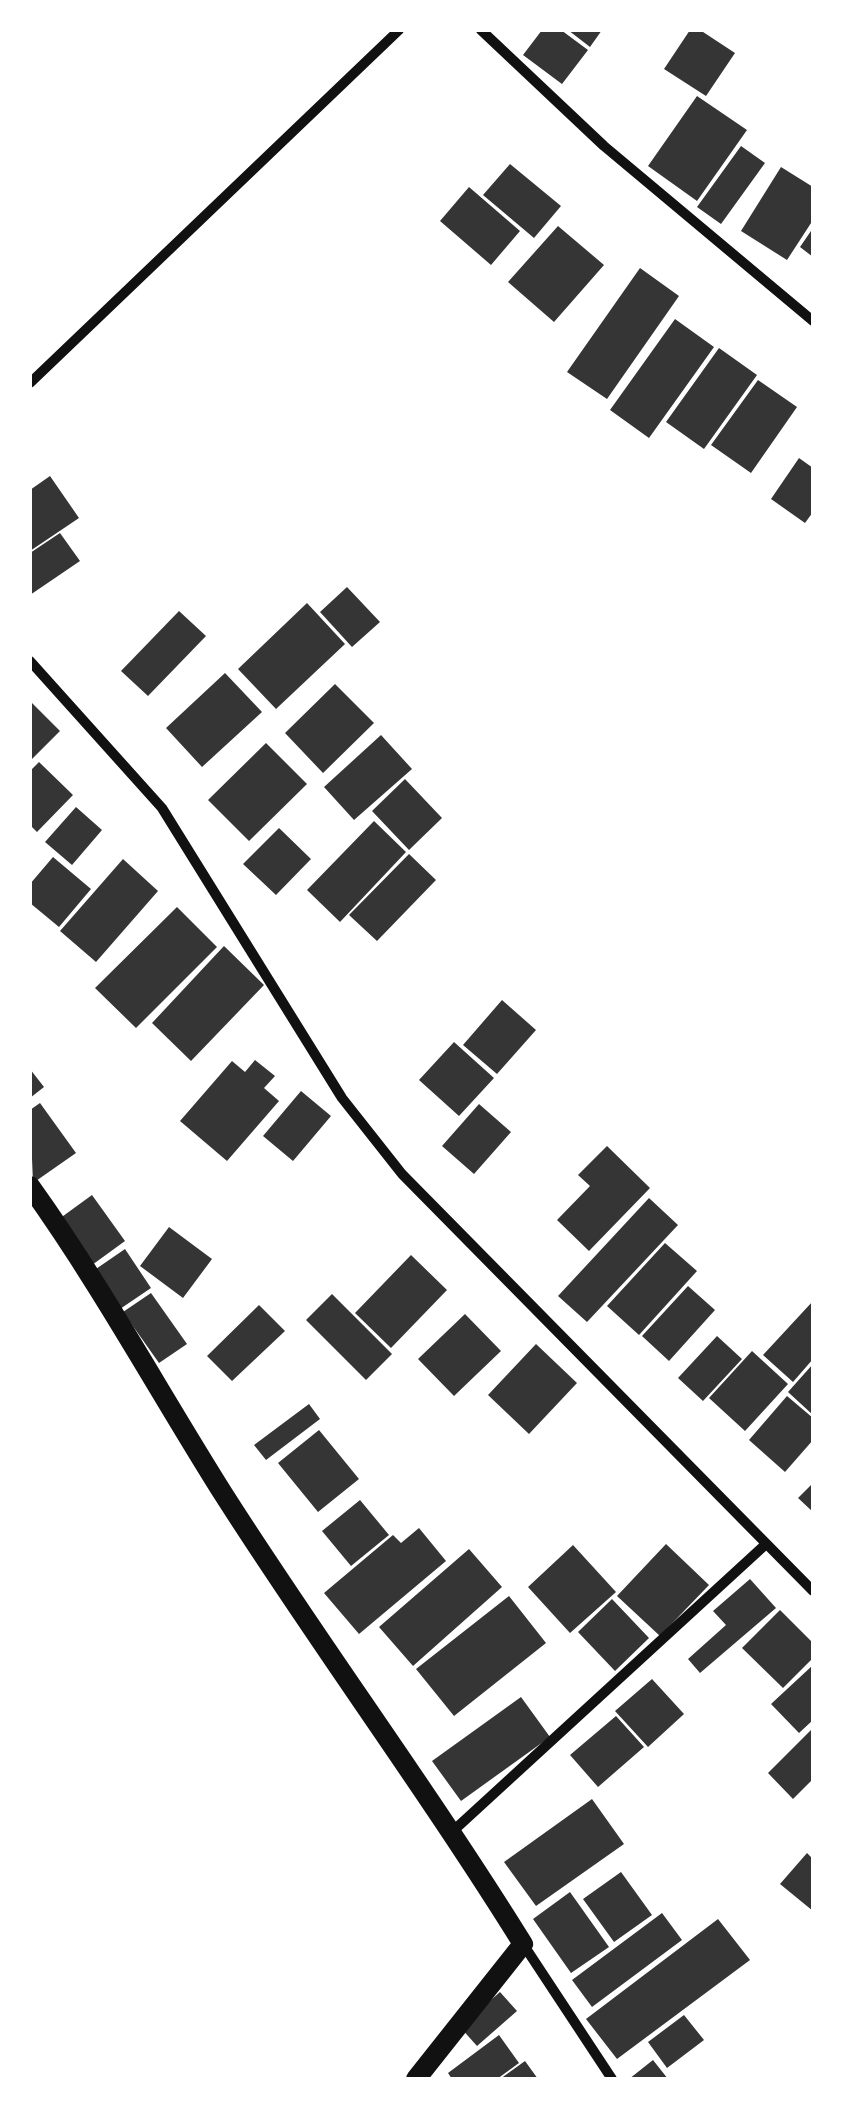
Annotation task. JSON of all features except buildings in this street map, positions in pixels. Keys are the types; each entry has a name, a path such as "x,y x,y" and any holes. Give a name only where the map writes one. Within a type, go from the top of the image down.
{"main road":[{"path":"30,1186 66,1237 224,1495 453,1831 523,1944 416,2079"}],"street":[{"path":"30,382 399,30"},
{"path":"481,30 604,146 813,321"},
{"path":"30,661 162,808 342,1098 402,1174 813,1592"},
{"path":"453,1831 766,1544"},
{"path":"523,1944 612,2079"}]}
